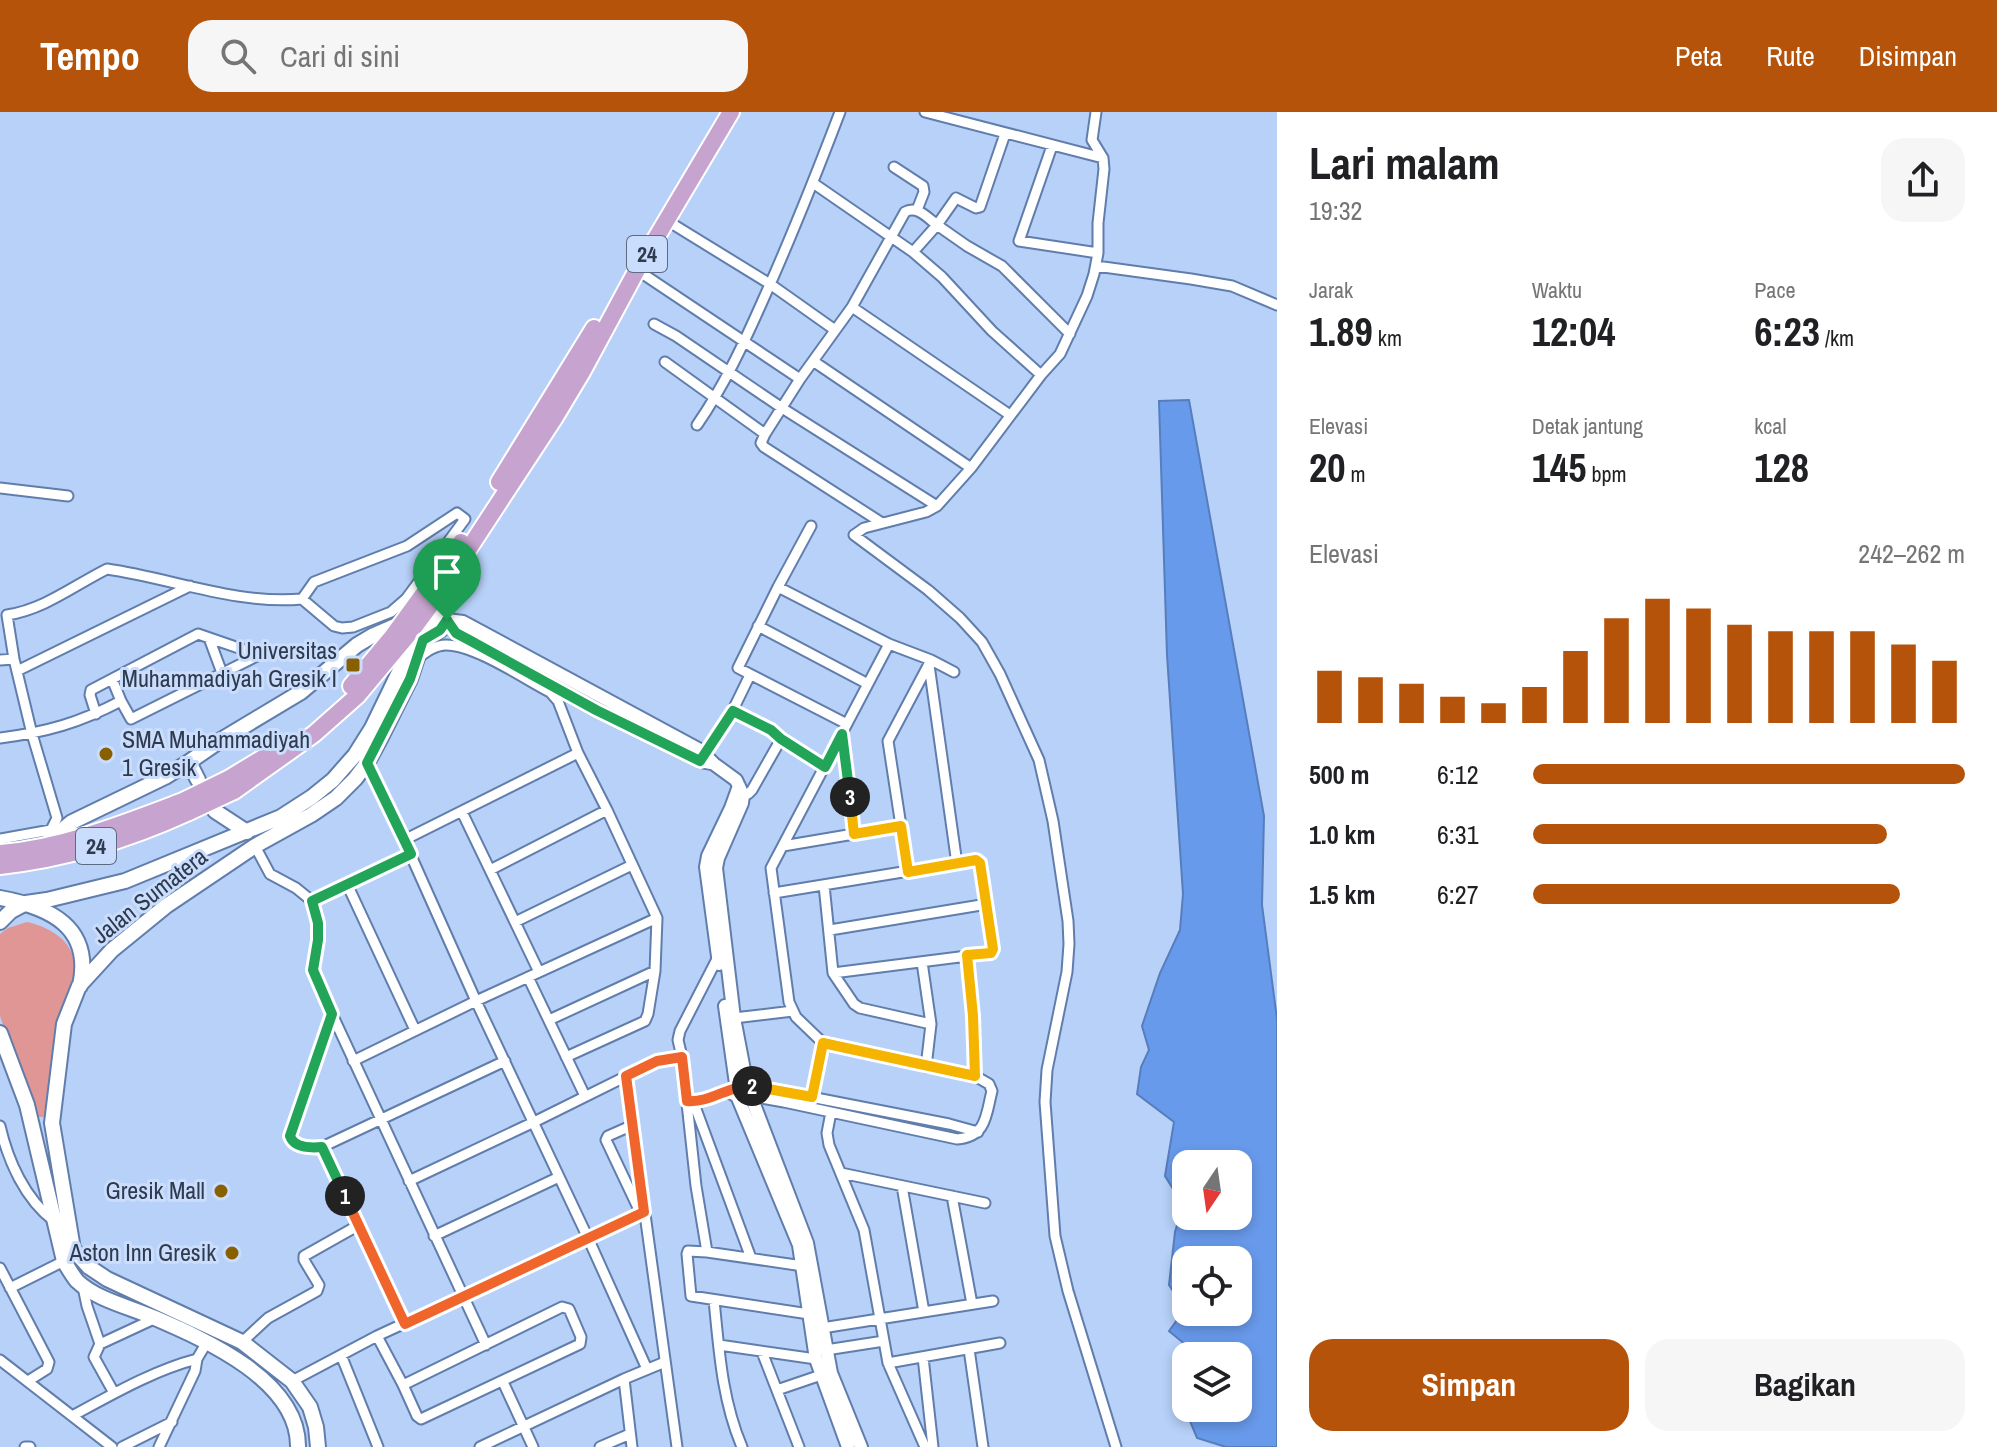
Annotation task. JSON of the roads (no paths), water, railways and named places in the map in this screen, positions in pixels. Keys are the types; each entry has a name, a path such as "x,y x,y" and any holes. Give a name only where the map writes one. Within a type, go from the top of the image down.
{"highway":[{"name":"24","path":"560,396 719,112"},
{"name":"24","path":"0,866 41,860 137,833 231,785 314,734 357,696 437,613 525,453 731,112"},
{"name":"24","path":"231,785 310,726 349,689 402,623 468,524 525,453"},
{"name":"24","path":"0,853 43,846 186,806"}],"main road":[{"name":"Jalan Sumatera","path":"26,903 125,881 281,817 312,797 361,759 410,679 423,640 440,630 437,613"},
{"name":"Jalan Sumatera","path":"318,1447 310,1407 292,1381 242,1342 107,1279 89,1267 73,1249 52,1123 64,1024 79,986 112,950 166,906 255,846 311,815 336,798 355,779 379,715 416,637 437,613"},
{"path":"43,846 72,822 165,777 301,692 357,645 402,623"},
{"path":"189,762 198,780"},
{"path":"215,811 247,832"},
{"path":"0,898 26,903 58,918 73,932 81,952 83,969 79,986"},
{"path":"0,922 26,903"},
{"path":"0,1033 27,1105 64,1261 76,1279 99,1295 156,1318 236,1359 278,1394 290,1412 298,1434 298,1447"},
{"path":"40,1160 57,1158"}],"street":[{"path":"697,425 745,341 840,112"},
{"path":"925,112 1103,158"},
{"path":"1096,112 1092,140 1103,158 1104,169 1098,253 1087,296 1060,354 971,468 937,506 926,512 864,528 854,535 928,590 982,642 1039,760 1053,821 1069,944 1067,972 1047,1070 1045,1102 1055,1236 1068,1291 1116,1447"},
{"path":"913,252 956,198 980,207 1005,134"},
{"path":"1052,146 1019,241 1098,253"},
{"path":"894,167 923,186 924,192 917,210"},
{"path":"813,183 913,252 1041,375"},
{"path":"882,523 761,443 800,379 852,307 905,212 917,210 967,246 1002,266 1070,334"},
{"path":"666,220 770,284 835,330"},
{"path":"1096,266 1232,286 1277,305"},
{"path":"637,270 800,379"},
{"path":"852,307 1010,415"},
{"path":"654,324 937,506"},
{"path":"813,361 971,468"},
{"path":"665,362 765,434"},
{"path":"0,488 68,496"},
{"path":"0,839 51,830 57,818 32,734 3,614 28,611 107,569 254,598 302,599 334,626 353,627 391,612 406,599 468,524 458,513 407,546 314,582 302,599"},
{"path":"811,526 738,666 844,729"},
{"path":"17,671 191,586"},
{"path":"778,587 889,644 954,672"},
{"path":"437,613 456,633 599,704 733,777 739,792 738,813 716,868 734,1018 739,1092 807,1243 821,1375 848,1447"},
{"path":"758,626 868,684"},
{"path":"96,714 90,691 112,679 198,634 259,655 131,719 112,679"},
{"path":"209,638 222,673"},
{"path":"811,1102 831,1112 957,1139 978,1132 983,1125 992,1091 989,1084 975,1076 823,1043 796,1017 787,989 771,868 889,644"},
{"path":"415,661 436,646 471,650 550,692 558,701 578,753 657,918 655,971 645,1021 566,1057"},
{"path":"0,660 14,659"},
{"path":"908,872 888,741 930,662"},
{"path":"930,662 957,864"},
{"path":"706,760 750,675"},
{"path":"0,738 55,729 121,701"},
{"path":"733,711 771,730 825,767"},
{"path":"844,729 854,834"},
{"path":"739,792 752,790 781,739"},
{"path":"404,840 578,753"},
{"path":"361,759 411,854 647,1369"},
{"path":"739,792 708,856 706,867 739,1092 799,1245 809,1314 861,1447"},
{"path":"490,870 607,810"},
{"path":"462,812 539,972"},
{"path":"57,818 85,815"},
{"path":"783,846 901,826"},
{"path":"255,846 270,874 312,901 318,931 313,970 486,1345"},
{"path":"312,901 411,854"},
{"path":"774,893 976,860 980,863 993,952 833,973"},
{"path":"515,922 632,865"},
{"path":"347,884 415,1030"},
{"path":"824,885 833,973 854,1004 931,1024"},
{"path":"830,930 987,904"},
{"path":"353,1061 657,918"},
{"path":"967,955 975,1076"},
{"path":"707,1252 696,1186 690,1101 678,1040 718,957"},
{"path":"922,962 931,1024 926,1067"},
{"path":"549,1020 655,971"},
{"path":"528,977 585,1096"},
{"path":"734,1018 793,1011"},
{"path":"332,1014 290,1136 291,1141 310,1148 322,1147 381,1121 505,1061"},
{"path":"811,1102 823,1043"},
{"path":"409,1181 657,1061 682,1057"},
{"path":"626,1076 642,1213 677,1447"},
{"path":"690,1101 739,1092 949,1124 978,1132"},
{"path":"690,1101 751,1258"},
{"path":"831,1112 827,1133 829,1145 864,1230 888,1363 925,1447"},
{"path":"633,1125 608,1136 606,1140 642,1213"},
{"path":"0,1126 4,1143 33,1201 54,1221"},
{"path":"322,1147 405,1324"},
{"path":"841,1173 985,1203"},
{"path":"434,1236 559,1177"},
{"path":"902,1186 924,1312"},
{"path":"952,1196 972,1304"},
{"path":"292,1381 377,1336 642,1213"},
{"path":"242,1342 268,1318 317,1291 319,1285 304,1256 359,1225"},
{"path":"803,1266 687,1252 691,1296 809,1314"},
{"path":"10,1288 64,1261"},
{"path":"0,1268 49,1362 47,1369 28,1381"},
{"path":"83,1285 100,1344"},
{"path":"714,1300 723,1387 742,1447"},
{"path":"820,1343 880,1319 993,1301"},
{"path":"377,1336 421,1419 580,1344 581,1337 569,1309 562,1307 403,1385"},
{"path":"114,1393 94,1357 100,1344 156,1318"},
{"path":"719,1345 762,1352 820,1343 884,1341"},
{"path":"159,1447 207,1342"},
{"path":"888,1363 1000,1343"},
{"path":"969,1349 983,1447"},
{"path":"762,1352 799,1447"},
{"path":"341,1355 378,1447"},
{"path":"923,1357 933,1447"},
{"path":"72,1416 114,1393 197,1359"},
{"path":"0,1360 112,1447"},
{"path":"480,1447 624,1379 665,1364"},
{"path":"777,1390 821,1375"},
{"path":"624,1379 632,1447"},
{"path":"503,1382 533,1447"},
{"path":"122,1447 172,1422"},
{"path":"732,1447 734,1427"},
{"path":"600,1447 630,1434"}],"water":[{"path":"1189,400 1264,816 1262,905 1277,1019 1277,1447 1226,1447 1197,1438 1190,1422 1252,1422 1252,1342 1182,1342 1169,1331 1173,1326 1252,1326 1252,1246 1173,1246 1176,1230 1252,1230 1252,1150 1172,1150 1172,1187 1165,1176 1174,1122 1137,1094 1141,1067 1149,1050 1142,1026 1160,973 1180,930 1183,894 1167,655 1159,401"},
{"path":"1172,1258 1172,1290 1169,1285"}],"place":[{"name":"Universitas Muhammadiyah Gresik I","path":"353,665"},
{"name":"SMA Muhammadiyah 1 Gresik","path":"106,754"},
{"name":"Gresik Mall","path":"221,1191"},
{"name":"Aston Inn Gresik","path":"232,1253"}]}
